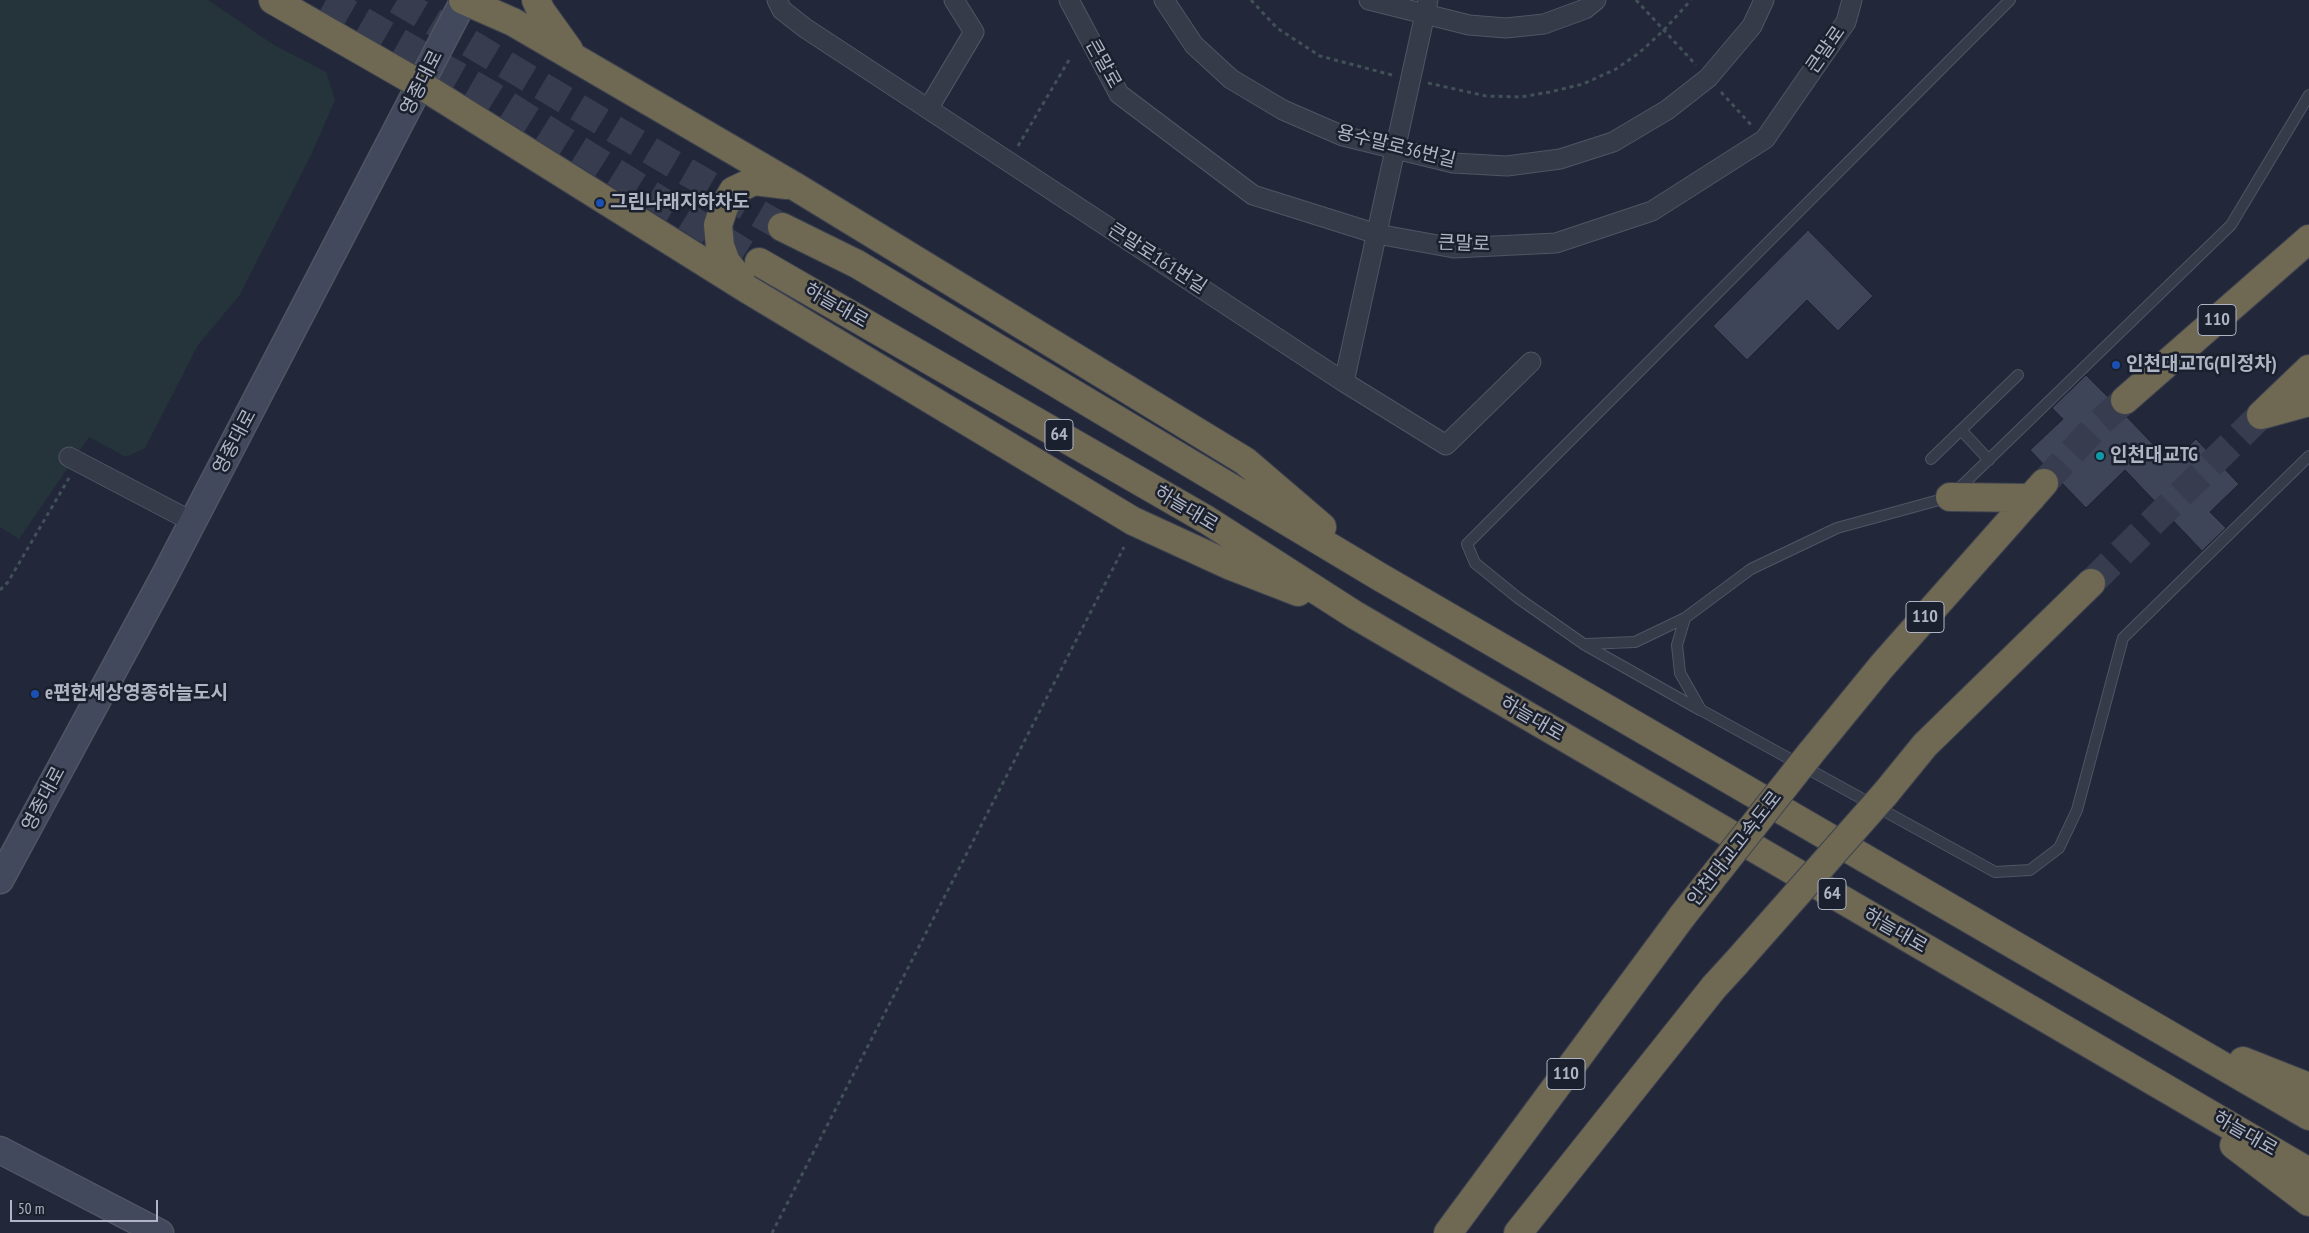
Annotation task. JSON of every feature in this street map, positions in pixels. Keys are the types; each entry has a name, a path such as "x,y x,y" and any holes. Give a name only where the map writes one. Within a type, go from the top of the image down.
{"highway":[{"path":"273,0 421,85 747,289 1133,521 1231,566 1355,615"},
{"path":"464,0 513,22 796,187 1245,461 1380,577"},
{"path":"536,0 541,11 576,60"},
{"path":"747,289 726,262 720,246 718,225 724,207 733,191 754,181 796,187"},
{"name":"64","path":"782,227 857,264 1380,577 2309,1116"},
{"name":"110","path":"2125,400 2309,239"},
{"name":"하늘대로","path":"758,262 1207,520 1355,615 2309,1172"},
{"path":"2309,369 2261,416 2309,402"},
{"name":"인천대교고속도로","path":"1448,1233 1683,916 1810,754 1882,666 2037,491 1950,497"},
{"path":"1518,1233 1714,986 1885,794 1925,745 2091,583"},
{"path":"2163,1030 2309,1087"},
{"path":"2146,1077 2309,1202"}],"main road":[{"name":"영종대로","path":"0,880 193,522 464,0"},
{"path":"0,1150 160,1233"}],"street":[{"name":"큰말로161번길","path":"776,0 782,10 805,28 1344,382 1446,445 1531,362"},
{"path":"928,108 974,32 954,0"},
{"name":"큰말로","path":"1069,0 1119,94 1253,195 1377,234 1454,248 1556,243 1652,211 1765,139 1846,22 1852,0"},
{"name":"용수말로36번길","path":"1164,0 1194,45 1231,79 1283,110 1343,136 1453,163 1507,166 1560,159 1613,142 1667,110 1708,78 1752,26 1764,0"},
{"path":"1369,0 1427,8 1468,25 1506,28 1544,24 1585,9 1596,0"},
{"path":"1344,382 1427,8"},
{"path":"74,459 193,522"}],"lane":[{"path":"2010,0 1467,544 1475,563 1518,598 1586,644 1700,710 1995,872 2030,870 2059,848 2077,810 2122,638 2309,456"},
{"path":"1586,644 1635,642 1684,618 1751,569 1837,528 1950,497 2231,225 2309,95"},
{"path":"1931,459 2018,375"},
{"path":"1961,430 1989,460"},
{"path":"1684,618 1677,645 1680,673 1700,710"}],"path":[{"path":"1251,0 1277,28 1320,56 1486,96 1521,97 1583,84 1616,69 1639,53 1664,30 1691,0"},
{"path":"1008,162 1069,60"},
{"path":"0,590 8,582 74,459"},
{"path":"772,1233 1124,547"}],"shaded area":[{"path":"0,0 208,0 274,45 326,72 335,100 311,155 239,296 198,345 145,448 126,457 89,437 19,539 0,527"}],"building":[{"path":"1808,230 1873,296 1838,331 1807,300 1747,360 1713,326"},
{"name":"인천대교TG","path":"2086,375 2110,399 2114,411 2125,415 2171,463 2196,439 2239,484 2210,512 2226,528 2202,551 2125,470 2086,508 2059,480 2055,472 2047,468 2030,450 2063,419 2052,408"}],"tunnel":[{"path":"326,0 493,96 759,262"},
{"path":"397,0 782,227"},
{"path":"2044,483 2097,425 2125,400"},
{"path":"2091,583 2261,415"}],"place":[{"name":"그린나래지하차도","path":"600,203"},
{"name":"인천대교TG(미정차)","path":"2116,365"},
{"name":"인천대교TG","path":"2100,456"},
{"name":"e편한세상영종하늘도시","path":"35,694"}]}
